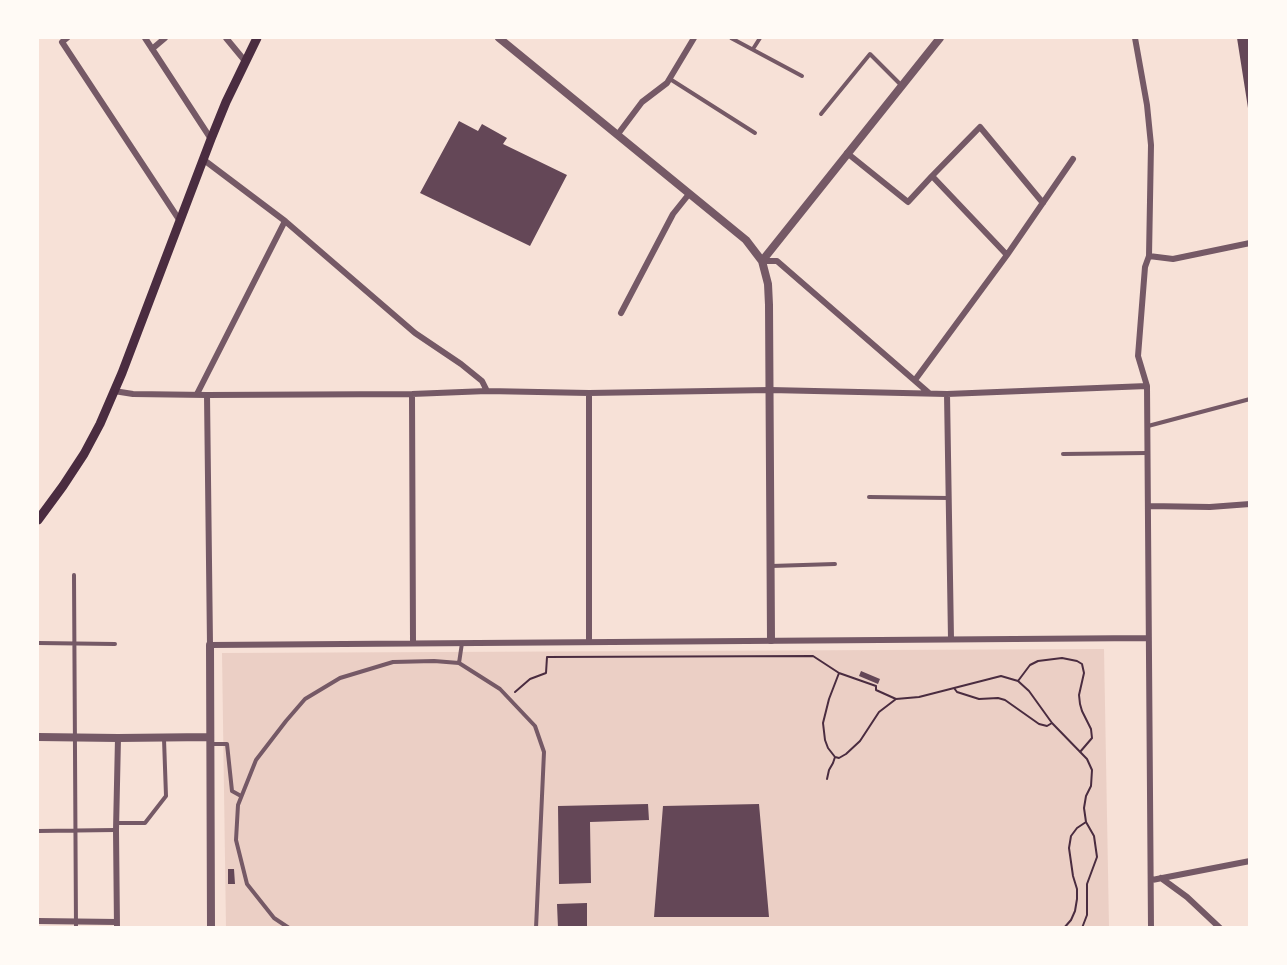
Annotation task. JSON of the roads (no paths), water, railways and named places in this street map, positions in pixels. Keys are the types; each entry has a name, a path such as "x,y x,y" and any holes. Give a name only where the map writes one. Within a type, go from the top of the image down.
{"main road":[{"path":"38,520 84,454 100,424 211,139 257,38"}],"street":[{"path":"67,38 62,42 180,221"},
{"path":"144,38 211,139"},
{"path":"152,49 165,38"},
{"path":"226,38 245,62"},
{"path":"499,38 746,240 762,261 768,284 769,305 771,640"},
{"path":"618,134 642,102 667,83 694,38"},
{"path":"762,261 940,38"},
{"path":"1135,38 1147,105 1151,145 1149,256 1145,267 1138,356 1147,386 1151,927"},
{"path":"847,153 908,202 980,127 1043,203"},
{"path":"915,380 1007,255 1073,159"},
{"path":"204,160 285,221 415,333 462,364 482,381 488,392"},
{"path":"932,177 1007,255"},
{"path":"621,313 673,214 689,194"},
{"path":"197,394 285,221"},
{"path":"1149,256 1173,259 1250,243"},
{"path":"762,261 777,261 930,394"},
{"path":"114,391 133,394 207,395 770,390 947,394 1147,386"},
{"path":"589,393 589,642"},
{"path":"412,394 413,643"},
{"path":"947,394 951,639"},
{"path":"207,395 211,927"},
{"path":"1148,506 1210,507 1250,504"},
{"path":"210,645 1148,638"},
{"path":"38,737 164,737 210,740"},
{"path":"38,921 76,925 117,925 118,738"},
{"path":"1152,880 1250,861"},
{"path":"1161,878 1187,897 1220,927"}],"lane":[{"path":"731,38 802,76"},
{"path":"753,50 760,38"},
{"path":"821,114 870,54 902,85"},
{"path":"670,79 754,133"},
{"path":"1147,426 1250,399"},
{"path":"1063,454 1148,453"},
{"path":"869,497 949,498"},
{"path":"770,566 835,564"},
{"path":"74,575 76,925"},
{"path":"38,643 115,644"},
{"path":"459,663 462,643"},
{"path":"289,927 274,918 247,884 236,840 237,805 256,760 306,699 340,678 393,662 434,661 459,663 500,689 535,726 544,752 536,927"},
{"path":"38,831 76,831 145,823 166,796 164,737"},
{"path":"210,740 227,744 232,791 241,796"}]}
